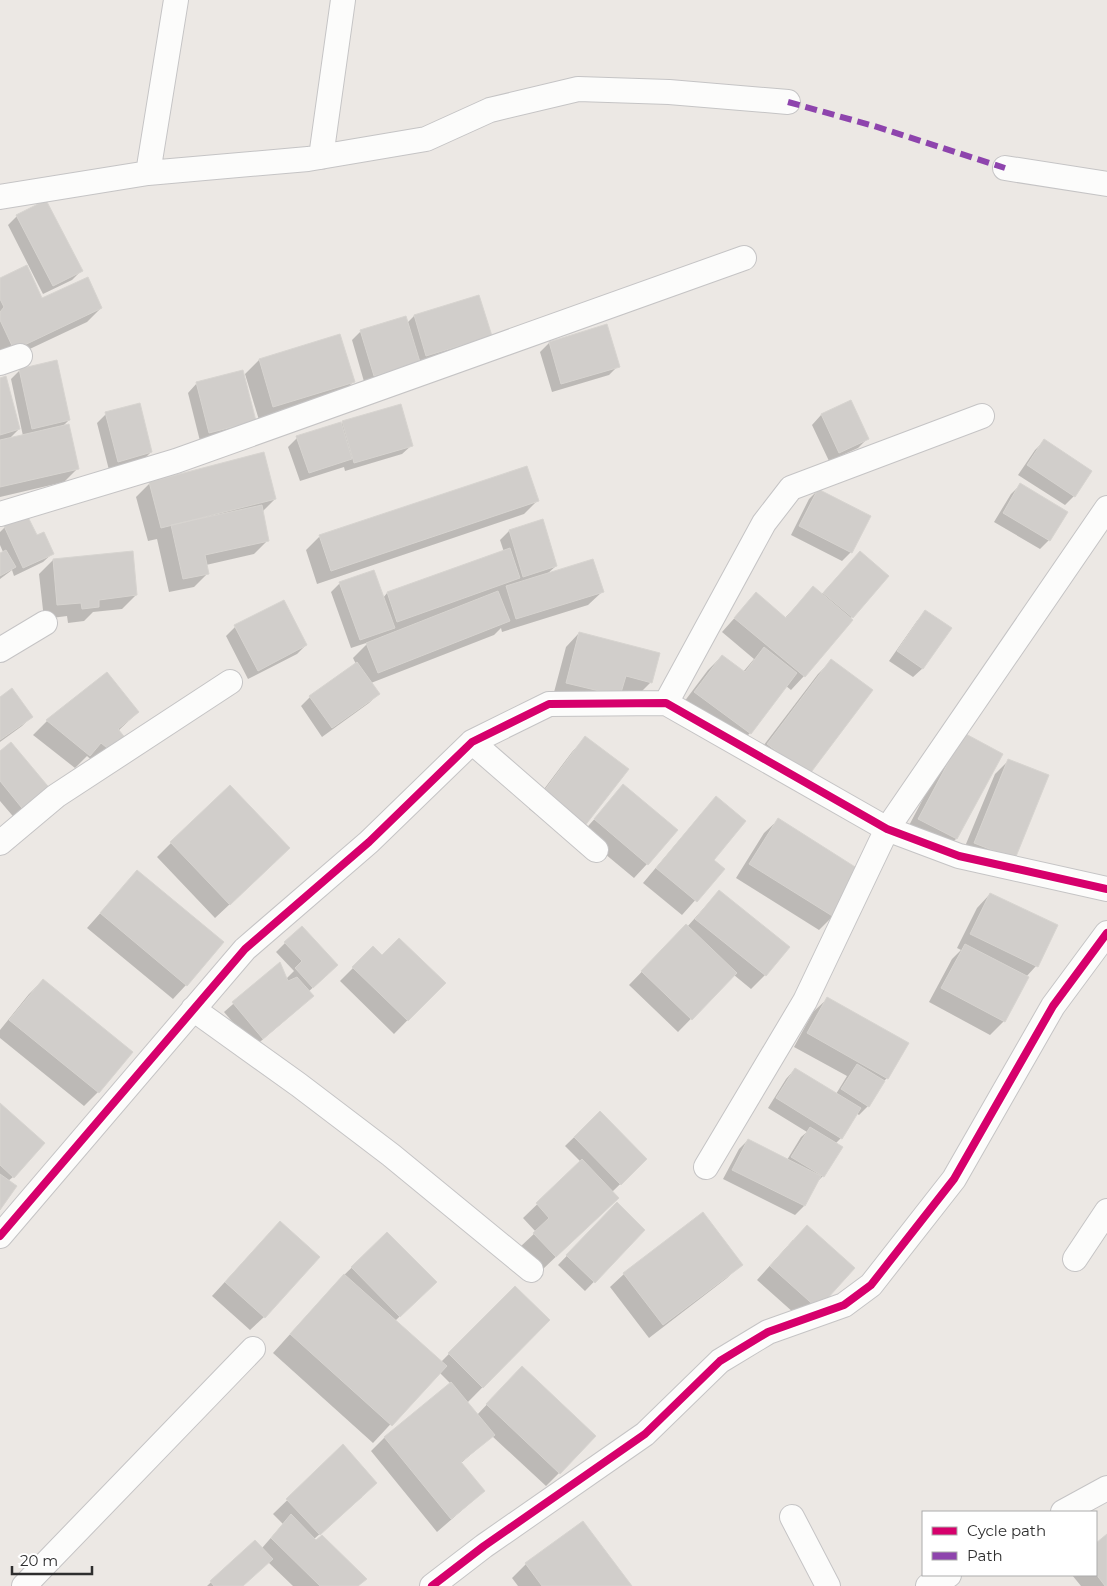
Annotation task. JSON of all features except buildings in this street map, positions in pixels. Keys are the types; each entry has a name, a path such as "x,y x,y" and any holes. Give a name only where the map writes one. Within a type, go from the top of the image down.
{"street":[{"path":"148,173 176,0"},
{"path":"321,157 343,0"},
{"path":"0,197 148,173 321,157 426,139 490,110 578,89 669,92 788,102"},
{"path":"1005,168 1107,184"},
{"path":"0,514 176,461 744,258"},
{"path":"666,703 764,522 791,488 982,416"},
{"path":"706,1167 804,1001 887,829 1107,508"},
{"path":"0,650 45,623"},
{"path":"0,843 56,796 230,682"},
{"path":"0,1236 245,949 369,842 472,742 549,704 666,703 887,829 959,856 1107,889"},
{"path":"472,742 596,850"},
{"path":"432,1586 484,1546 645,1434 720,1362 768,1332 844,1305 871,1285 954,1179 1053,1006 1107,933"},
{"path":"194,1009 391,1155 531,1270"},
{"path":"1075,1259 1107,1211"},
{"path":"24,1586 252,1349"},
{"path":"1065,1511 1107,1488"},
{"path":"792,1517 828,1586"},
{"path":"928,1586 947,1576"}],"marked path":[{"path":"788,102 874,126 1005,168"}],"cycle path":[{"path":"0,1236 245,949 369,842 472,742 549,704 666,703 887,829 959,856 1107,889"},
{"path":"432,1586 484,1546 645,1434 720,1361 768,1332 844,1305 871,1285 954,1179 1053,1006 1107,933"}]}
